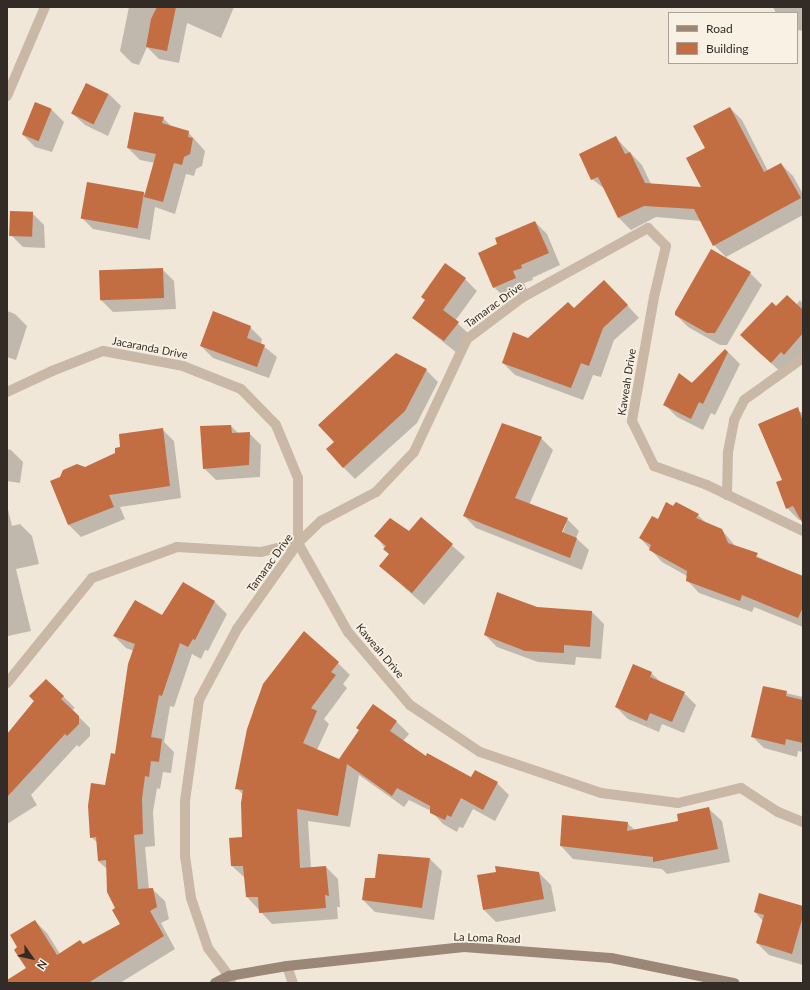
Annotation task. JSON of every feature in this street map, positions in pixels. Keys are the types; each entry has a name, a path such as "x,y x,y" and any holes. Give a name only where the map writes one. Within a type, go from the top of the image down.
{"street":[{"path":"7,96 45,7"},
{"name":"Kaweah Drive","path":"648,228 666,246 654,297 632,421 654,466 727,494 803,531"},
{"name":"Tamarac Drive","path":"230,979 208,948 191,898 185,856 185,801 199,700 237,629 298,543 321,521 376,492 414,452 467,339 523,297 648,228"},
{"name":"Jacaranda Drive","path":"7,392 52,371 103,351 184,366 241,389 276,424 298,478 298,543"},
{"path":"727,494 728,452 734,420 744,400 803,358"},
{"path":"7,683 92,578 177,547 261,552 298,543"},
{"name":"Kaweah Drive","path":"298,543 348,632 410,705 480,752 601,793 678,803 741,788 778,812 803,822"},
{"name":"La Loma Road","path":"216,983 287,966 464,947 611,958 734,983"},
{"path":"287,966 293,983"}],"building":[{"path":"157,7 176,7 167,51 146,47 151,19"},
{"path":"86,83 108,94 94,125 71,114"},
{"path":"35,102 52,109 39,141 22,134"},
{"path":"730,107 764,172 781,163 801,198 713,246 694,209 644,206 618,218 598,177 591,180 579,154 616,136 625,154 630,152 645,183 701,187 686,158 705,148 693,126"},
{"path":"134,112 164,117 162,123 189,131 188,137 193,138 190,154 184,157 182,165 174,163 163,202 144,197 156,154 127,148"},
{"path":"87,182 144,192 138,229 81,218"},
{"path":"10,211 33,212 32,237 9,236"},
{"path":"535,221 549,253 521,265 522,268 513,271 516,278 493,288 478,253 497,244 495,238"},
{"path":"711,249 751,272 715,333 707,333 675,315 675,312"},
{"path":"445,263 466,278 443,310 459,322 444,341 412,318 425,300 421,297"},
{"path":"163,268 164,298 100,300 99,270"},
{"path":"604,280 628,305 603,328 589,366 581,363 571,388 502,363 513,332 528,338 568,302 574,308"},
{"path":"787,295 803,310 803,333 784,355 781,352 771,363 740,335 772,302 776,306"},
{"path":"213,311 251,326 247,338 265,345 257,367 200,346"},
{"path":"725,349 728,352 703,404 699,402 691,419 663,405 679,373 692,383"},
{"path":"396,353 427,369 405,411 343,468 326,449 334,442 318,425"},
{"path":"798,407 803,422 803,524 793,506 786,509 776,482 782,480 758,424"},
{"path":"502,423 542,437 515,498 568,518 562,532 577,538 570,558 463,516"},
{"path":"231,425 232,433 250,432 249,465 203,469 200,426"},
{"path":"163,428 170,486 109,495 114,507 68,525 50,481 60,477 63,470 77,464 85,467 115,453 115,448 120,447 119,434"},
{"path":"666,502 673,506 676,502 699,514 696,518 722,529 728,543 758,553 756,557 803,576 803,607 798,618 742,595 740,601 686,581 687,571 649,550 651,545 639,538 652,516 658,519"},
{"path":"421,517 453,544 412,593 379,566 389,554 383,549 386,546 374,536 390,518 409,531"},
{"path":"183,582 215,601 195,640 193,639 188,647 180,643 162,696 159,695 151,737 162,739 159,762 151,761 149,777 145,776 142,799 143,834 134,835 138,889 153,888 157,907 150,911 164,936 88,983 7,983 7,980 26,968 14,950 17,947 10,935 35,920 57,955 80,940 83,944 120,924 112,910 115,908 107,892 106,860 98,861 96,837 90,838 88,806 91,783 105,785 111,753 115,754 128,664 135,644 113,636 135,600 162,615"},
{"path":"497,592 537,607 592,611 590,647 564,645 564,653 525,651 484,635"},
{"path":"304,631 339,662 331,672 336,675 311,708 317,711 303,743 341,760 339,759 359,730 356,728 373,704 397,721 390,731 426,756 427,753 471,777 475,770 498,782 483,810 461,798 451,817 447,815 445,820 430,813 430,806 397,788 392,796 347,764 338,816 297,809 300,868 326,866 329,896 325,895 326,908 259,913 258,897 246,897 243,866 231,866 229,838 242,837 241,803 243,790 235,789 247,729 263,684"},
{"path":"633,664 652,672 650,677 685,692 672,722 650,713 647,721 615,707"},
{"path":"46,679 64,696 61,699 79,716 79,724 67,736 65,734 7,797 7,734 34,701 29,696"},
{"path":"763,686 787,691 786,696 803,700 803,743 786,739 785,745 751,737"},
{"path":"709,807 718,849 653,862 653,857 560,846 562,815 628,822 627,831 678,821 677,814"},
{"path":"378,854 430,858 422,908 362,900 365,878 375,878"},
{"path":"495,866 539,872 544,899 483,910 477,875 496,872"},
{"path":"759,893 803,906 803,916 792,954 756,943 764,915 754,912"}]}
